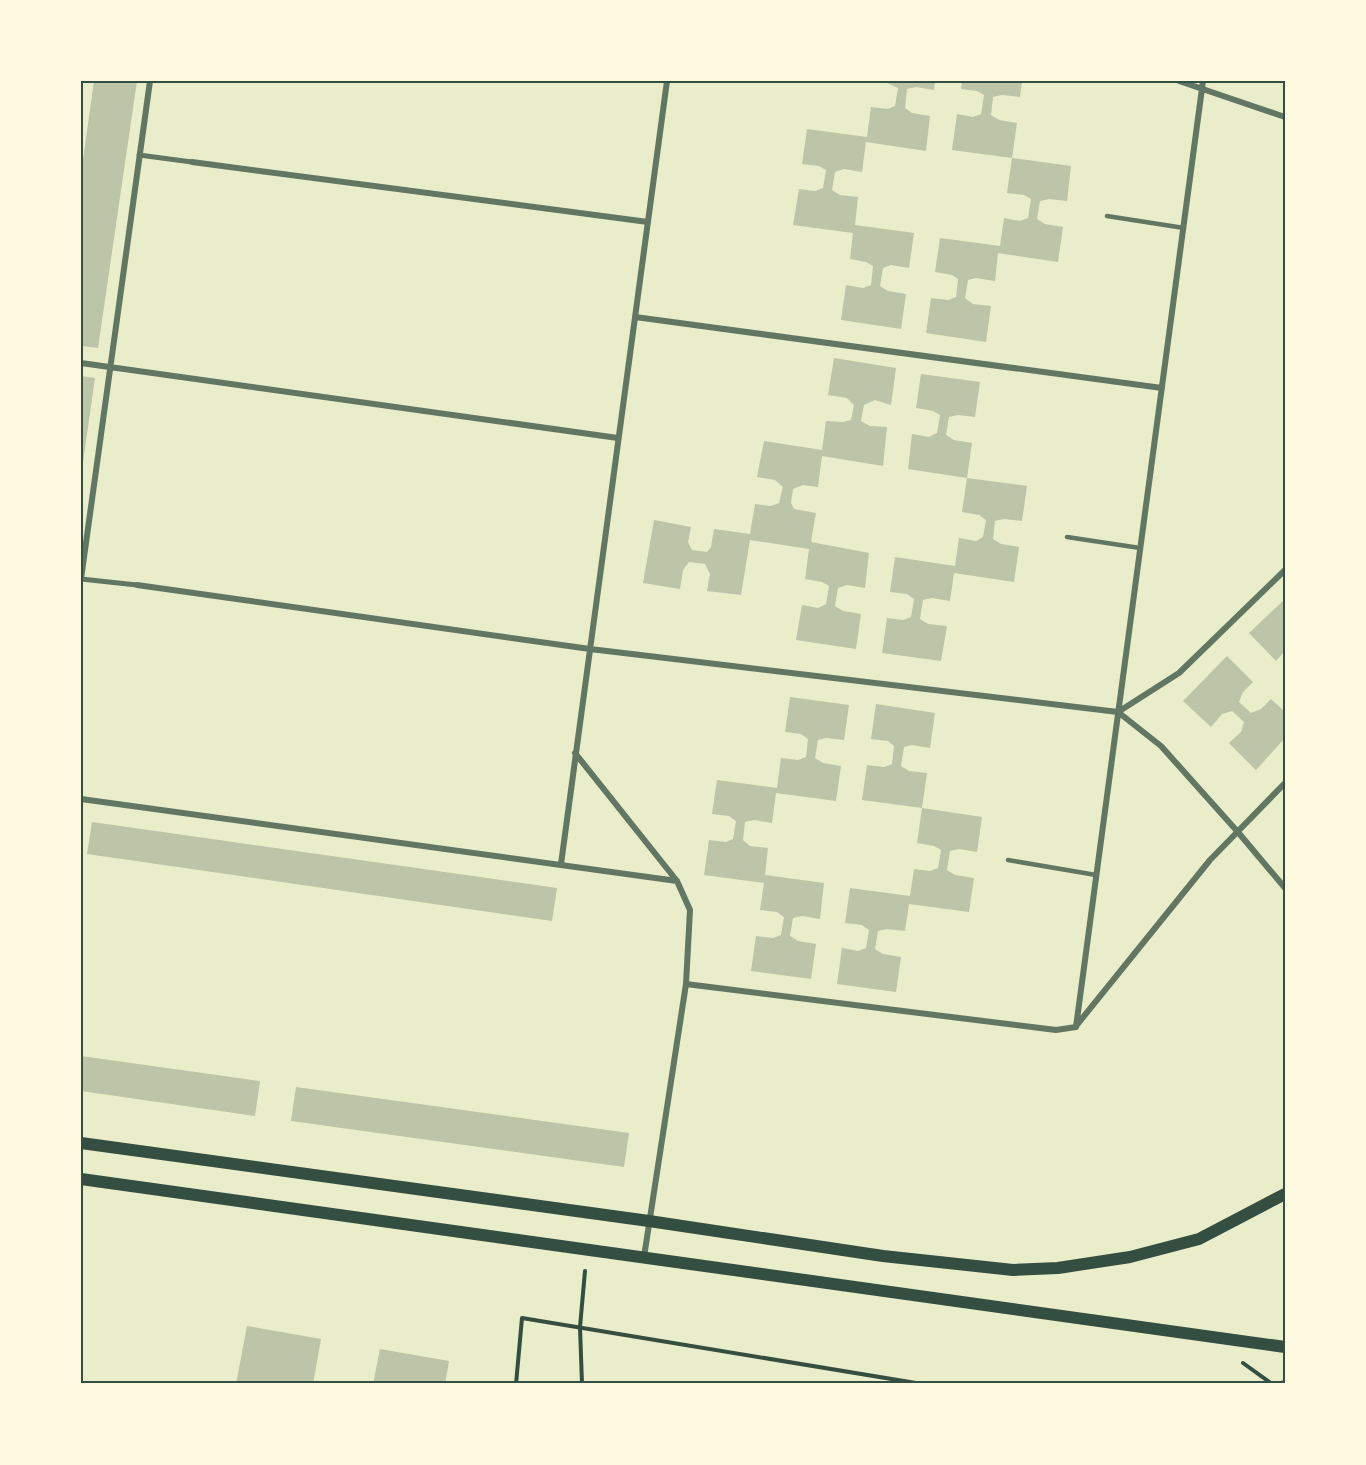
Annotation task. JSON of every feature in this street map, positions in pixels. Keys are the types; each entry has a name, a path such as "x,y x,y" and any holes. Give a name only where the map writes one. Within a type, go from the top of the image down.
{"main road":[{"path":"81,1143 649,1221 882,1256 1013,1270 1058,1268 1130,1257 1199,1239 1285,1194"},
{"path":"81,1179 1285,1347"}],"street":[{"path":"150,81 81,579 590,649 1118,712 1161,746 1285,888"},
{"path":"561,864 667,81"},
{"path":"1179,81 1203,84 1285,117"},
{"path":"1076,1027 1203,84"},
{"path":"139,155 648,222"},
{"path":"635,317 1162,388"},
{"path":"81,363 618,438"},
{"path":"1118,712 1179,672 1285,570"},
{"path":"576,753 676,881 690,910 686,984 644,1257"},
{"path":"686,984 1056,1030 1076,1027 1210,860 1285,783"},
{"path":"81,799 676,881"}],"lane":[{"path":"1107,216 1184,228"},
{"path":"1067,537 1140,548"},
{"path":"1008,860 1096,875"}],"path":[{"path":"582,1384 580,1327 585,1270"},
{"path":"516,1384 522,1318 922,1384"},
{"path":"1277,1384 1285,1382"}],"building":[{"path":"94,81 137,81 98,348 81,346 81,174"},
{"path":"883,81 935,81 934,90 916,87 907,89 905,108 912,113 930,116 926,151 866,142 862,172 844,169 835,172 832,190 840,195 858,197 855,225 914,233 909,268 891,265 883,268 880,286 888,291 906,294 901,329 841,320 846,285 863,288 871,285 873,266 850,259 853,233 793,225 799,189 815,191 823,188 826,170 819,166 802,164 807,129 867,137 871,107 888,109 895,106 898,88"},
{"path":"962,81 1022,81 1020,97 1002,95 993,97 991,115 999,120 1017,123 1012,158 952,150 957,114 973,117 981,114 984,95 977,91 961,89"},
{"path":"1012,158 1071,166 1067,201 1049,199 1040,201 1037,219 1045,224 1063,227 1058,262 998,253 995,281 976,278 968,280 965,298 973,304 991,306 986,342 926,333 931,298 948,300 956,297 958,279 952,275 935,272 940,238 1000,246 1004,218 1020,221 1028,218 1031,199 1024,195 1007,193"},
{"path":"834,358 896,368 891,405 875,400 864,405 861,421 870,426 887,427 883,466 822,456 818,487 803,485 793,489 791,503 794,509 816,513 811,542 869,553 865,588 847,585 838,588 835,606 843,611 861,614 856,649 796,640 802,605 818,608 826,604 829,586 822,582 805,579 809,549 750,540 741,595 707,591 710,574 705,564 689,562 683,570 680,589 643,583 654,520 691,527 688,542 692,550 707,552 711,547 714,529 750,534 755,504 771,506 779,503 783,487 775,480 757,477 764,441 822,450 826,421 851,420 854,405 847,398 828,395"},
{"path":"921,374 980,382 975,417 958,415 949,417 946,435 954,440 972,443 967,478 908,469 912,434 929,437 937,433 940,415 933,411 916,408"},
{"path":"81,376 95,378 82,469 81,469"},
{"path":"967,478 1027,486 1022,521 1004,519 995,521 993,539 1001,544 1019,547 1014,582 954,573 950,601 932,598 923,600 920,619 928,624 947,626 941,661 882,653 887,618 903,620 911,617 914,599 907,594 890,592 895,557 955,566 959,538 976,541 983,537 986,520 979,515 962,512"},
{"path":"1285,599 1285,651 1276,661 1249,633"},
{"path":"1227,656 1253,682 1243,692 1239,702 1251,713 1261,709 1271,699 1285,712 1285,738 1256,770 1229,743 1241,732 1244,722 1232,711 1222,714 1211,727 1183,701"},
{"path":"790,697 849,705 844,740 826,738 818,740 815,758 823,763 841,766 836,801 776,793 772,823 754,820 745,822 743,840 750,846 768,848 765,875 824,883 820,919 802,916 793,918 790,936 798,941 816,944 811,979 751,971 756,936 773,938 781,935 784,917 777,912 760,910 764,883 704,875 709,840 726,842 733,839 736,821 729,816 712,814 717,780 777,788 781,758 798,760 806,757 808,739 801,734 785,732"},
{"path":"876,704 935,713 930,748 912,745 904,747 901,766 909,771 927,773 922,808 862,800 867,765 884,767 892,764 894,746 888,741 871,739"},
{"path":"922,808 982,817 977,852 959,849 950,851 947,870 955,875 974,878 969,912 909,904 905,931 887,929 878,931 875,949 883,954 901,957 896,992 837,984 842,948 858,951 866,948 869,930 862,925 845,923 850,888 910,896 914,869 930,871 938,868 941,850 934,846 917,843"},
{"path":"92,822 557,888 552,921 87,854"},
{"path":"81,1056 260,1081 255,1116 81,1091"},
{"path":"296,1087 629,1133 624,1167 291,1121"},
{"path":"247,1326 321,1339 313,1384 236,1384"},
{"path":"380,1349 449,1361 445,1384 373,1384"}]}
